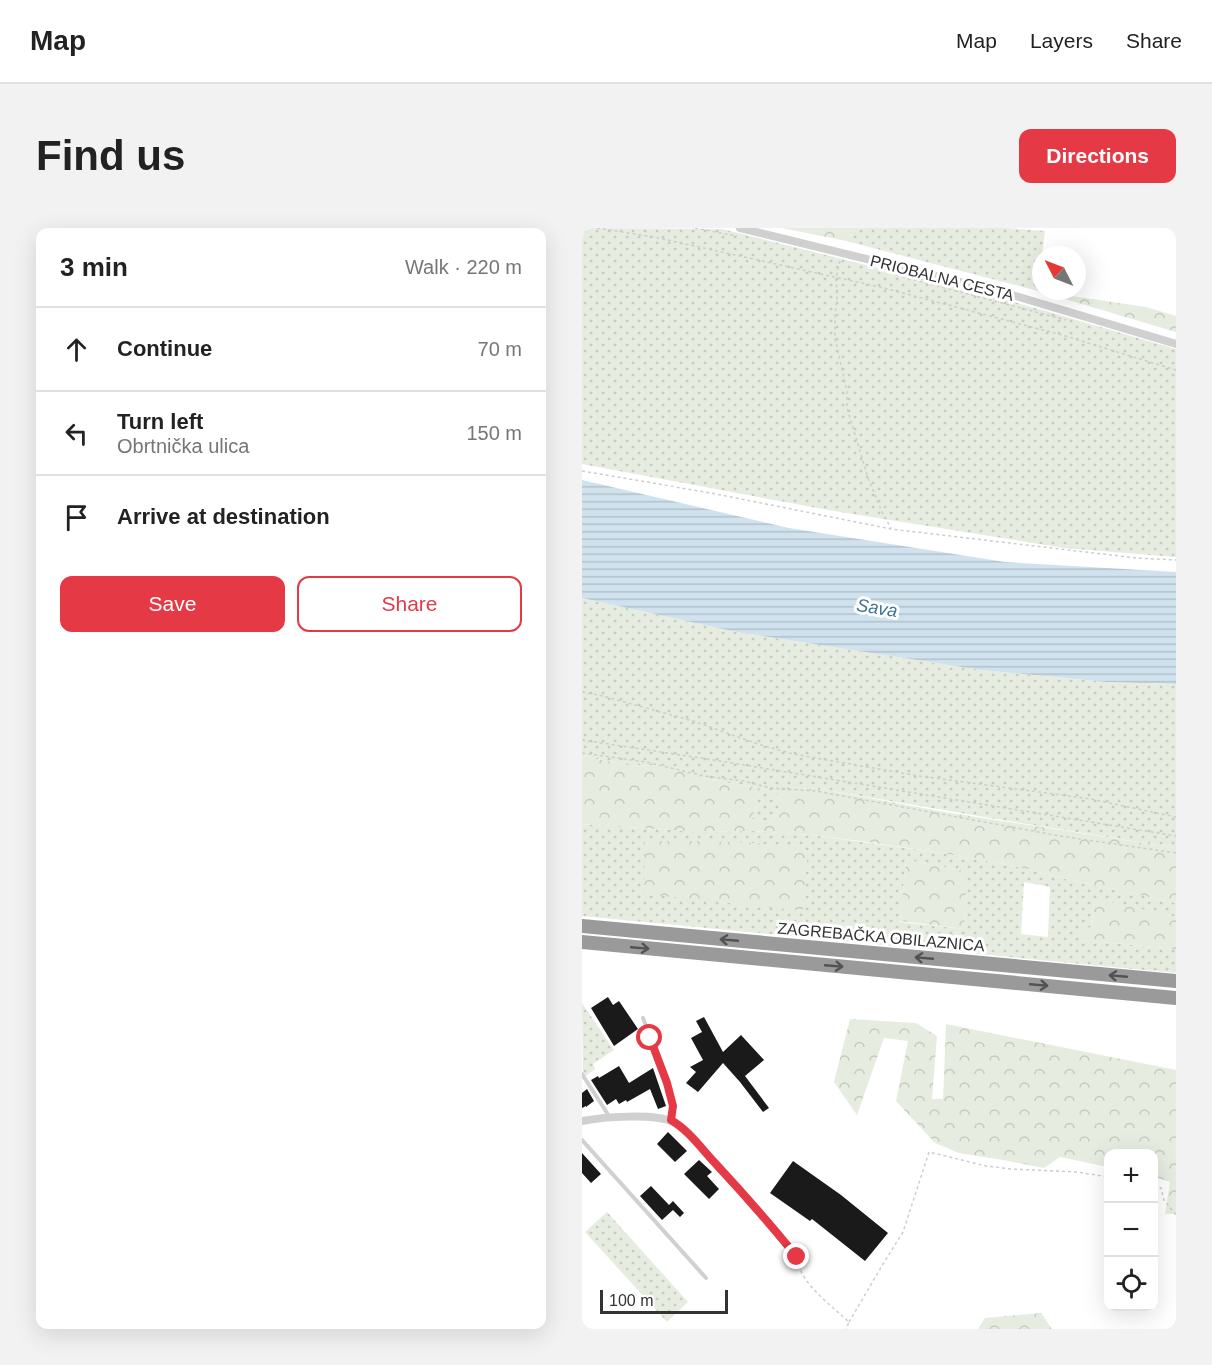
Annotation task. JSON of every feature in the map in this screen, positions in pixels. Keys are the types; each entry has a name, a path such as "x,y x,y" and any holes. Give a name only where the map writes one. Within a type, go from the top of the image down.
{"highway":[{"name":"ZAGREBAČKA OBILAZNICA","path":"582,926 1176,981"},
{"name":"ZAGREBAČKA OBILAZNICA","path":"582,942 1176,998"}],"street":[{"name":"PRIOBALNA CESTA","path":"740,228 1009,294 1176,344"},
{"path":"582,1121 610,1117 671,1120 700,1146 797,1257"}],"lane":[{"path":"643,1018 670,1095 673,1106 671,1120"},
{"path":"582,1074 610,1117"},
{"path":"582,1140 706,1278"}],"path":[{"path":"597,228 654,237 884,288 1062,335 1176,370"},
{"path":"695,228 745,238"},
{"path":"840,259 836,278 835,338 847,392 847,408 868,478 891,529"},
{"path":"898,276 1065,320"},
{"path":"582,471 711,493 891,529 1136,558 1176,560"},
{"path":"582,692 684,718 761,746 793,754 919,776 1091,799 1176,818"},
{"path":"582,740 1176,836"},
{"path":"582,753 646,762 770,788 816,791 1060,836 1176,853"},
{"path":"846,1329 882,1264 903,1232 929,1152 986,1166 1077,1172 1104,1176"},
{"path":"1158,1187 1161,1188 1164,1200 1176,1215"},
{"path":"797,1257 800,1273 849,1322"}],"green space":[{"path":"582,228 722,229 1007,300 1176,349 1176,557 1064,548 828,510 582,464"},
{"path":"782,228 855,228 846,241"},
{"path":"855,228 1006,228 1045,231 1043,246 1032,246 1032,289 846,241"},
{"path":"1086,298 1146,307 1176,316 1176,332 1068,300 1086,300"},
{"path":"582,598 736,632 981,670 1106,682 1176,684 1176,848 820,789 785,787 772,823 752,819 761,789 759,788 705,779 674,766 627,765 582,756"},
{"path":"582,756 627,765 674,766 705,779 759,788 761,789 752,819 772,823 779,807 775,795 783,792 785,787 820,789 945,812 1176,848 1176,903 1020,867 860,841 753,831 701,832 582,824"},
{"path":"582,824 701,832 753,831 811,835 942,853 1020,867 1176,903 1176,917 1094,899 1092,928 1081,940 1176,949 1176,973 582,916","holes":["906,860 966,871 964,929 900,922","1024,882 1050,887 1048,937 1021,934"]},
{"path":"645,841 757,843 808,850 803,911 644,894"},
{"path":"906,860 967,871 964,929 900,921"},
{"path":"1094,898 1176,917 1176,949 1081,940 1083,926 1092,928"},
{"path":"582,1003 614,1050 593,1064 595,1069 583,1078"},
{"path":"850,1019 916,1023 937,1036 932,1099 943,1099 946,1024 1176,1070 1176,1214 1165,1214 1170,1182 1158,1178 1158,1149 1104,1149 1104,1166 1060,1157 1044,1168 959,1153 935,1143 896,1101 908,1041 884,1038 857,1115 834,1082"},
{"path":"607,1212 688,1302 667,1322 585,1232"},
{"path":"1041,1313 1052,1329 978,1329 985,1318"}],"water":[{"name":"Sava","path":"582,480 789,528 1005,562 1176,572 1176,684 1106,682 981,670 736,632 582,598"}],"building":[{"path":"608,997 613,1005 619,1001 638,1029 614,1046 591,1008"},
{"path":"704,1017 723,1052 741,1035 764,1060 745,1076 769,1108 763,1112 723,1063 698,1092 686,1083 696,1072 690,1067 703,1060 691,1038 702,1032 696,1021"},
{"path":"619,1066 629,1083 653,1068 666,1106 658,1109 650,1089 627,1102 626,1100 619,1104 616,1099 607,1105 591,1080"},
{"path":"587,1089 594,1101 582,1108 582,1093"},
{"path":"668,1132 687,1151 675,1162 657,1144"},
{"path":"582,1153 601,1174 591,1183 582,1173"},
{"path":"699,1160 712,1172 707,1176 719,1189 709,1199 684,1174"},
{"path":"793,1161 841,1195 888,1233 865,1261 812,1219 810,1221 770,1193"},
{"path":"651,1186 669,1205 673,1201 684,1213 680,1217 673,1210 662,1220 640,1196"}],"route":[{"path":"650,1038 673,1106 671,1120 692,1137 797,1257"}]}
